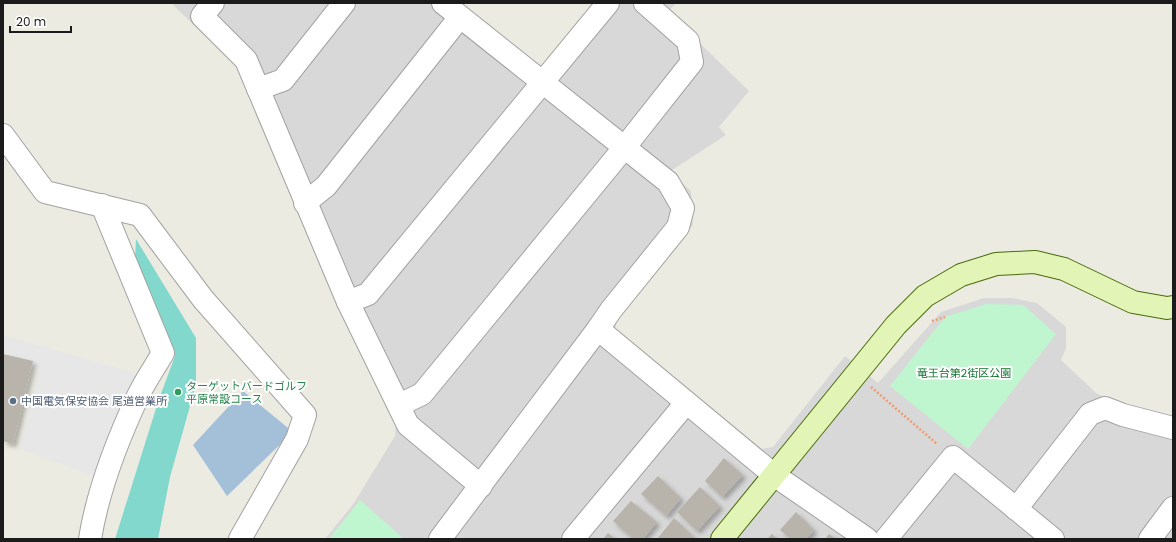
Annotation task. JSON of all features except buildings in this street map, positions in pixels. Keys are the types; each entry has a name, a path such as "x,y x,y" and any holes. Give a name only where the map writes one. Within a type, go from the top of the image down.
{"street":[{"path":"213,3 202,16 246,60 348,302 408,425 481,486"},
{"path":"258,89 283,80 344,3"},
{"path":"440,539 611,310 678,227 683,208 668,182 442,3"},
{"path":"348,302 368,294 608,3"},
{"path":"399,405 422,394 624,148 692,62 688,40 645,3"},
{"path":"306,203 326,186 460,17"},
{"path":"3,134 45,192 140,215 204,299 305,415 297,439 240,539"},
{"path":"90,539 109,464 139,395 163,353 102,205"},
{"path":"722,539 896,325 925,296 961,275 996,264 1035,262 1064,269 1133,302 1173,308"},
{"path":"598,329 774,475 867,539"},
{"path":"572,539 686,402"},
{"path":"1016,508 1090,414 1105,408 1122,415 1173,428"},
{"path":"886,539 953,457 1053,539"},
{"path":"1150,539 1173,508"}],"path":[{"path":"856,374 953,457"}],"shaded area":[{"path":"171,3 456,3 535,67 552,63 596,3 676,3 668,12 749,91 719,127 726,135 669,172 691,191 693,225 616,315 616,331 757,450 773,447 845,356 878,383 941,312 984,298 1012,298 1037,303 1066,327 1066,348 1061,360 1096,393 1125,406 1173,417 1173,539 325,539 354,503 395,436 396,420 326,281 237,67"},
{"name":"ターゲットバードゴルフ 平原常設コース","path":"136,239 196,338 196,385 170,477 158,539 115,539 159,399 175,356 135,259"},
{"path":"3,335 145,376 101,479 20,449 38,368 3,353"},
{"path":"243,391 293,432 227,496 193,445"}],"green space":[{"name":"竜王台第2街区公園","path":"986,304 1023,305 1056,334 968,449 890,386 945,317"},
{"path":"360,500 404,539 329,539"}],"place":[{"name":"ターゲットバードゴルフ 平原常設コース","path":"178,392"},
{"name":"中国電気保安協会 尾道営業所","path":"13,401"}]}
